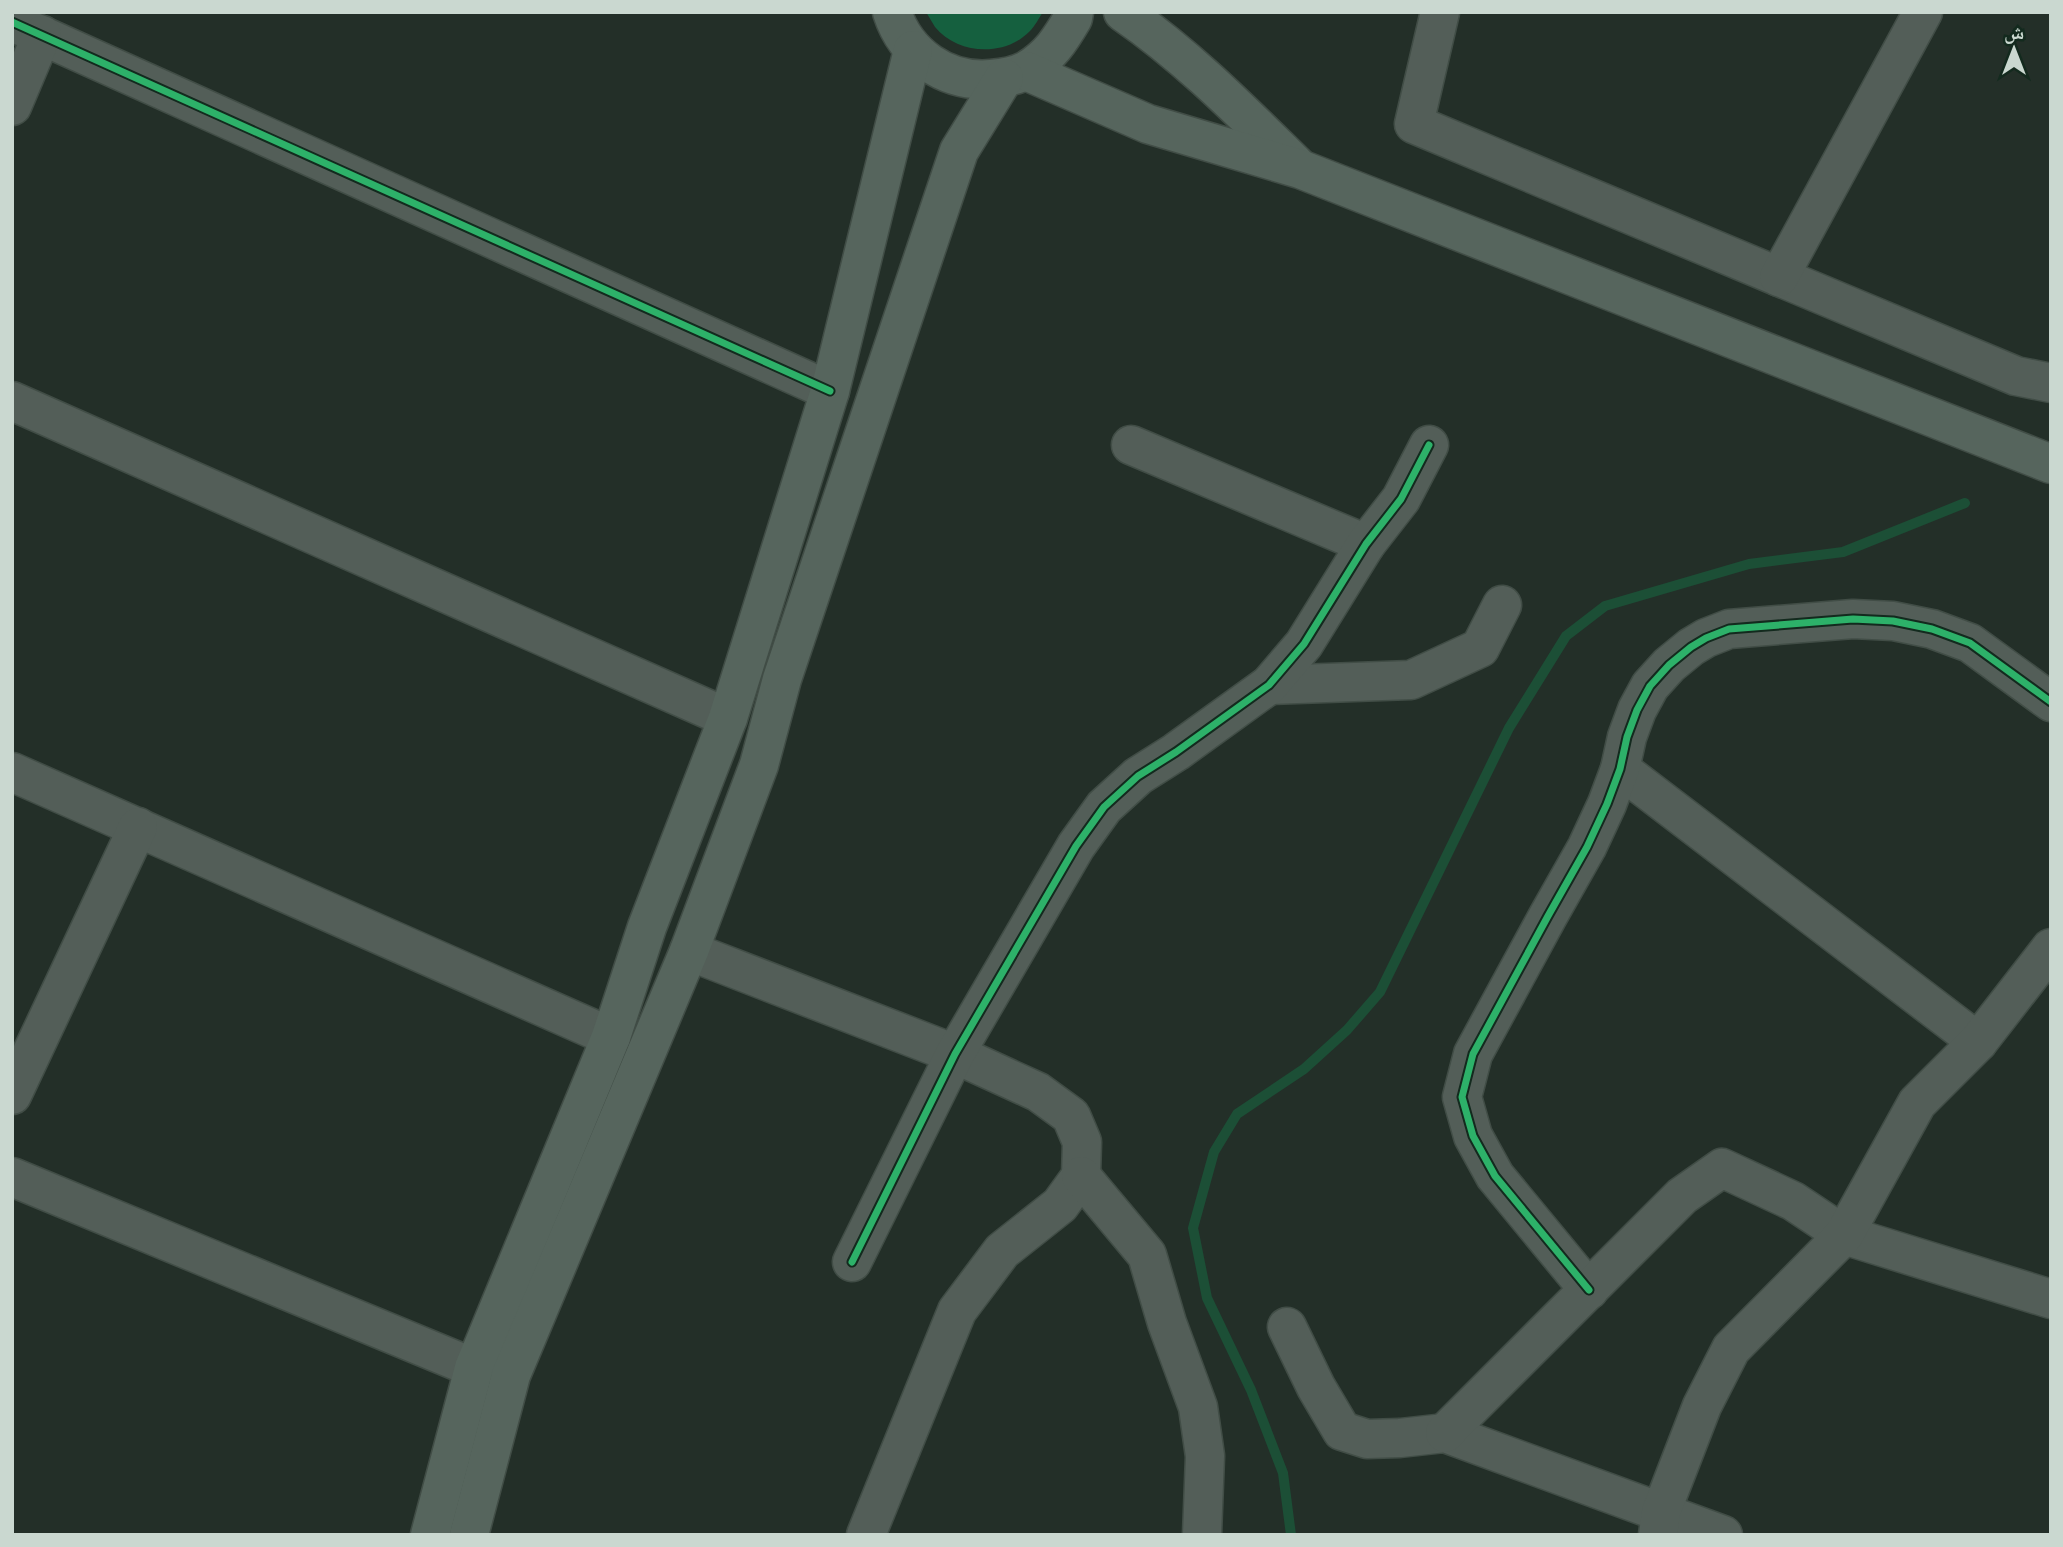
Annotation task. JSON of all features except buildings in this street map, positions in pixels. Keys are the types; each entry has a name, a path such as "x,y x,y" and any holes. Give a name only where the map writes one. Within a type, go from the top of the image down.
{"main road":[{"path":"469,1535 511,1375 689,951 759,765 782,679 959,151 1015,74 1054,49 1074,12"},
{"path":"1123,12 1156,35 1221,92 1300,169"},
{"path":"892,25 932,66 955,76 979,80 1015,74 1148,124 1300,169 2051,464"},
{"path":"430,1535 474,1368 611,1037 647,927 728,718 830,391 892,25"}],"street":[{"path":"1440,12 1414,124 2016,376 2051,383"},
{"path":"1779,277 1923,12"},
{"path":"12,106 27,29 830,391"},
{"path":"12,401 728,718"},
{"path":"1131,445 1366,544"},
{"path":"852,1262 956,1054 1076,846 1104,807 1139,776 1269,685 1304,644 1366,544 1401,499 1429,445"},
{"path":"1269,685 1411,680 1480,648 1502,605"},
{"path":"1589,1290 1495,1176 1474,1136 1462,1097 1474,1054 1587,848 1607,804 1637,710 1650,686 1668,664 1690,647 1729,629 1853,619 1893,621 1932,629 1970,643 2051,702"},
{"path":"1620,768 1978,1042"},
{"path":"12,772 611,1037"},
{"path":"12,1095 138,827"},
{"path":"1660,1523 1702,1406 1731,1349 1843,1235 1917,1103 1978,1042 2051,948"},
{"path":"689,951 956,1054 1038,1092 1071,1116 1082,1142 1081,1176 1060,1205 1002,1251 957,1311 866,1535"},
{"path":"1445,1433 1682,1196 1722,1168 1793,1201 1843,1235 2051,1299"},
{"path":"1081,1176 1147,1255 1167,1323 1198,1407 1205,1456 1202,1535"},
{"path":"12,1177 474,1368"},
{"path":"1287,1327 1316,1387 1342,1431 1367,1440 1445,1433 1660,1523 1723,1535"}],"green space":[{"path":"926,12 1043,12 1032,29 1020,39 995,49 982,49 956,43 945,36 935,27"}],"waterway":[{"path":"1291,1535 1283,1473 1251,1390 1207,1298 1193,1228 1214,1152 1237,1114 1304,1069 1347,1030 1380,992 1509,728 1566,636 1605,606 1749,564 1843,552 1965,503"}],"cycle path":[{"path":"12,22 830,391"},
{"path":"852,1262 955,1054 1076,846 1104,807 1138,776 1269,685 1304,644 1366,544 1401,499 1429,445"},
{"path":"1589,1290 1495,1176 1473,1136 1462,1097 1473,1054 1587,847 1607,804 1620,769 1627,737 1650,686 1669,665 1691,647 1729,629 1853,619 1893,621 1932,629 1970,643 2051,702"}]}
